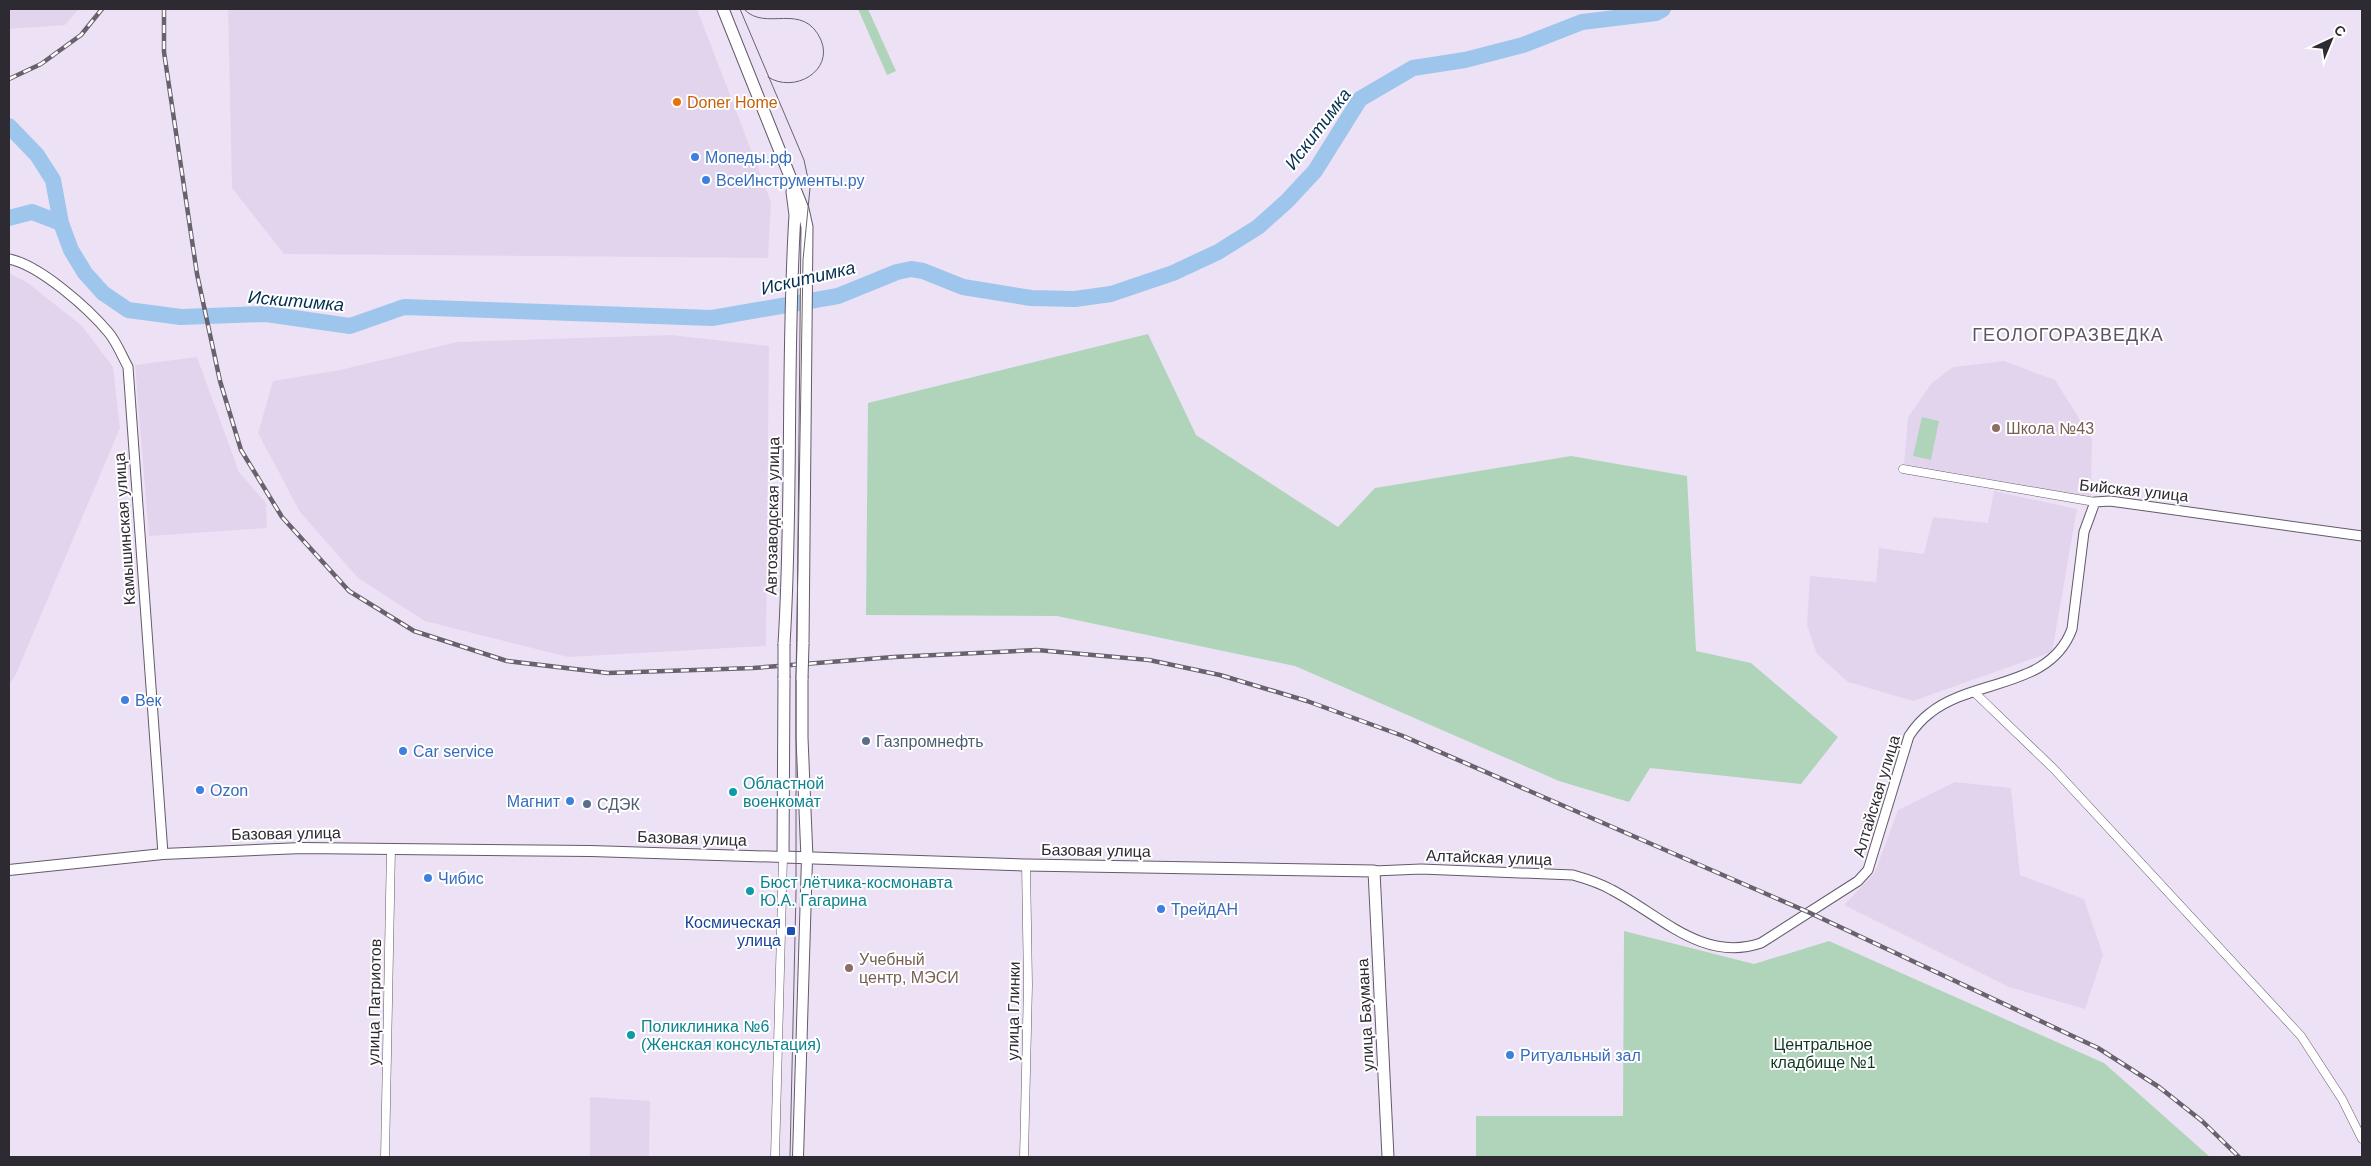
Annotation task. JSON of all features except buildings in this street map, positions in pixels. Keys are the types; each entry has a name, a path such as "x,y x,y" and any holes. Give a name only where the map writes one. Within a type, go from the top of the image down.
{"main road":[{"name":"Автозаводская улица","path":"722,9 804,209 808,260 802,738 807,858"},
{"name":"Автозаводская улица","path":"783,857 784,644 788,568 792,260 795,215 790,176"},
{"name":"Базовая улица","path":"9,870 163,854 302,848 391,848 1026,865 1374,871"},
{"path":"798,1157 807,858"},
{"name":"улица Баумана","path":"1374,871 1388,1157"}],"street":[{"name":"Камышинская улица","path":"9,259 21,262 41,273 88,312 110,335 128,367 163,854"},
{"name":"Бийская улица","path":"1903,468 2095,502 2128,503 2362,536"},
{"name":"Алтайская улица","path":"1374,871 1421,869 1573,875 1613,890 1685,936 1708,945 1729,949 1746,948 1761,943 1858,881 1868,870 1909,736 1931,712 1974,692 2047,664 2067,644 2072,629 2084,532 2095,502"},
{"path":"1974,692 2054,769 2300,1036 2342,1099 2362,1138"},
{"name":"улица Патриотов","path":"385,1157 391,848"},
{"path":"775,1157 783,857"},
{"name":"улица Глинки","path":"1024,1157 1028,986 1026,865"}],"shaded area":[{"path":"9,9 79,9 65,25 9,29"},
{"path":"228,9 697,9 771,202 768,258 284,254 232,188"},
{"path":"9,273 28,283 82,326 113,367 120,428 16,674 9,685"},
{"path":"671,335 769,346 766,646 568,657 425,621 358,578 300,512 258,433 273,381 340,370 457,342"},
{"path":"197,357 239,472 266,503 267,528 149,536 135,365"},
{"name":"Школа №43","path":"2004,361 2055,380 2092,439 2091,497 1904,464 1908,417 1932,383 1953,367"},
{"path":"1994,491 2077,509 2052,652 1913,701 1848,682 1817,654 1807,625 1810,576 1876,582 1879,548 1924,554 1933,517 1988,523"},
{"path":"1955,782 2011,788 2020,875 2084,899 2103,955 2085,1009 2009,987 1844,905 1875,872 1898,810"},
{"path":"590,1097 650,1101 649,1157 590,1157"}],"green space":[{"path":"858,9 868,9 896,71 887,75"},
{"path":"1148,334 1196,435 1338,527 1375,488 1571,456 1687,476 1696,651 1751,663 1838,737 1801,784 1650,768 1629,802 1559,781 1295,666 1057,616 866,615 868,403"},
{"path":"1922,417 1939,421 1931,460 1913,456"},
{"name":"Центральное кладбище №1","path":"1624,931 1754,964 1829,941 2104,1063 2210,1157 1476,1157 1476,1116 1623,1116"}],"waterway":[{"name":"Искитимка","path":"9,126 37,155 53,180 61,223 71,250 85,273 103,293 128,310 181,317 266,314 350,326 404,307 712,318 838,296 897,272 911,269 923,271 963,287 1031,298 1075,299 1111,294 1173,273 1218,252 1258,227 1287,201 1315,171 1360,99 1413,68 1465,60 1523,45 1582,22 1656,13 1663,9"},
{"path":"9,218 32,212 61,223"}],"tram line":[{"path":"740,9 804,160 810,188 803,260 796,678 796,892 790,1157"},
{"path":"744,9 753,16 762,18 794,19 804,22 813,28 821,40 824,51 822,61 817,70 809,76 800,81 789,83 778,82 768,77"}],"railway":[{"path":"9,79 41,64 81,35 102,9"},
{"path":"164,9 164,52 197,274 220,381 241,450 282,517 349,591 414,631 507,661 608,673 753,668 894,657 1037,650 1149,660 1220,675 1307,701 1403,736 1808,912 2098,1048 2159,1087 2202,1121 2239,1157"}],"place":[{"name":"Doner Home","path":"677,102"},
{"name":"Мопеды.рф","path":"695,157"},
{"name":"ВсеИнструменты.ру","path":"706,180"},
{"name":"Школа №43","path":"1996,428"},
{"name":"Век","path":"125,700"},
{"name":"Газпромнефть","path":"866,741"},
{"name":"Car service","path":"403,751"},
{"name":"Ozon","path":"200,790"},
{"name":"Областной военкомат","path":"733,792"},
{"name":"Магнит","path":"570,801"},
{"name":"СДЭК","path":"587,804"},
{"name":"Чибис","path":"428,878"},
{"name":"Бюст лётчика-космонавта Ю.А. Гагарина","path":"750,891"},
{"name":"ТрейдАН","path":"1161,909"},
{"name":"Космическая улица","path":"791,931"},
{"name":"Учебный центр, МЭСИ","path":"849,968"},
{"name":"Поликлиника №6 (Женская консультация)","path":"631,1035"},
{"name":"Ритуальный зал","path":"1510,1055"}],"district":[{"name":"ГЕОЛОГОРАЗВЕДКА","path":"2068,335"}]}
